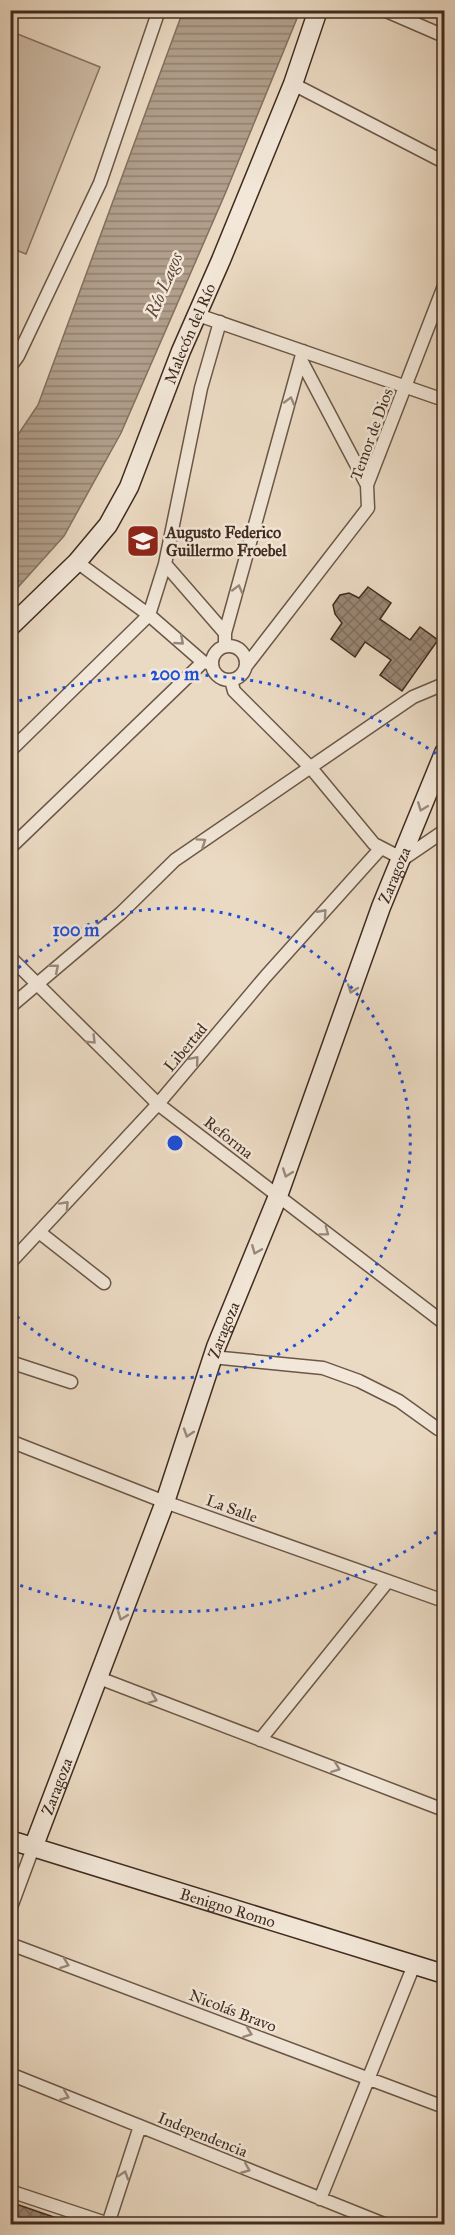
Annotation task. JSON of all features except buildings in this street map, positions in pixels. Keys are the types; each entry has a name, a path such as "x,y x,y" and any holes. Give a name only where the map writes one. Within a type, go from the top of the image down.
{"street":[{"path":"10,367 18,356 100,183 159,10"},
{"name":"Malecón del Río","path":"10,627 77,562 108,525 129,486 181,351 198,315 292,84 318,10"},
{"path":"384,10 444,36"},
{"path":"292,84 444,162"},
{"name":"Temor de Dios","path":"246,666 368,508 367,485 444,286"},
{"path":"198,315 302,355 444,400"},
{"path":"10,751 149,615 165,564 201,388 220,322"},
{"path":"302,355 367,485"},
{"path":"10,848 207,663 225,640 302,355"},
{"path":"77,562 149,615 207,663 220,678 231,680 241,676 246,660 241,650 225,640 165,564"},
{"path":"231,680 234,691 311,768 374,844 403,859 444,831"},
{"path":"10,1007 121,913 175,860 413,697 444,684"},
{"name":"Zaragoza","path":"10,1910 165,1502 213,1357 278,1196 381,907 403,859 444,753"},
{"name":"Libertad","path":"10,1263 158,1104 266,976 381,848"},
{"name":"Reforma","path":"10,957 158,1104 444,1323"},
{"path":"39,1232 104,1283"},
{"path":"213,1357 323,1368 399,1401 444,1431"},
{"path":"10,1362 71,1382"},
{"name":"La Salle","path":"10,1441 165,1502 444,1601"},
{"path":"260,1740 388,1581"},
{"path":"99,1678 444,1810"},
{"name":"Benigno Romo","path":"10,1840 444,1974"},
{"name":"Nicolás Bravo","path":"10,1944 444,2107"},
{"path":"320,2199 414,1965"},
{"name":"Independencia","path":"10,2074 384,2224"},
{"path":"10,2191 87,2221 109,2224 140,2126"}],"shaded area":[{"path":"10,31 100,67 26,254 11,248"}],"water":[{"name":"Río Lagos","path":"183,11 300,11 225,194 121,433 64,536 11,595 11,445 38,405"}],"place":[{"name":"Augusto Federico Guillermo Froebel","path":"143,541"}]}
